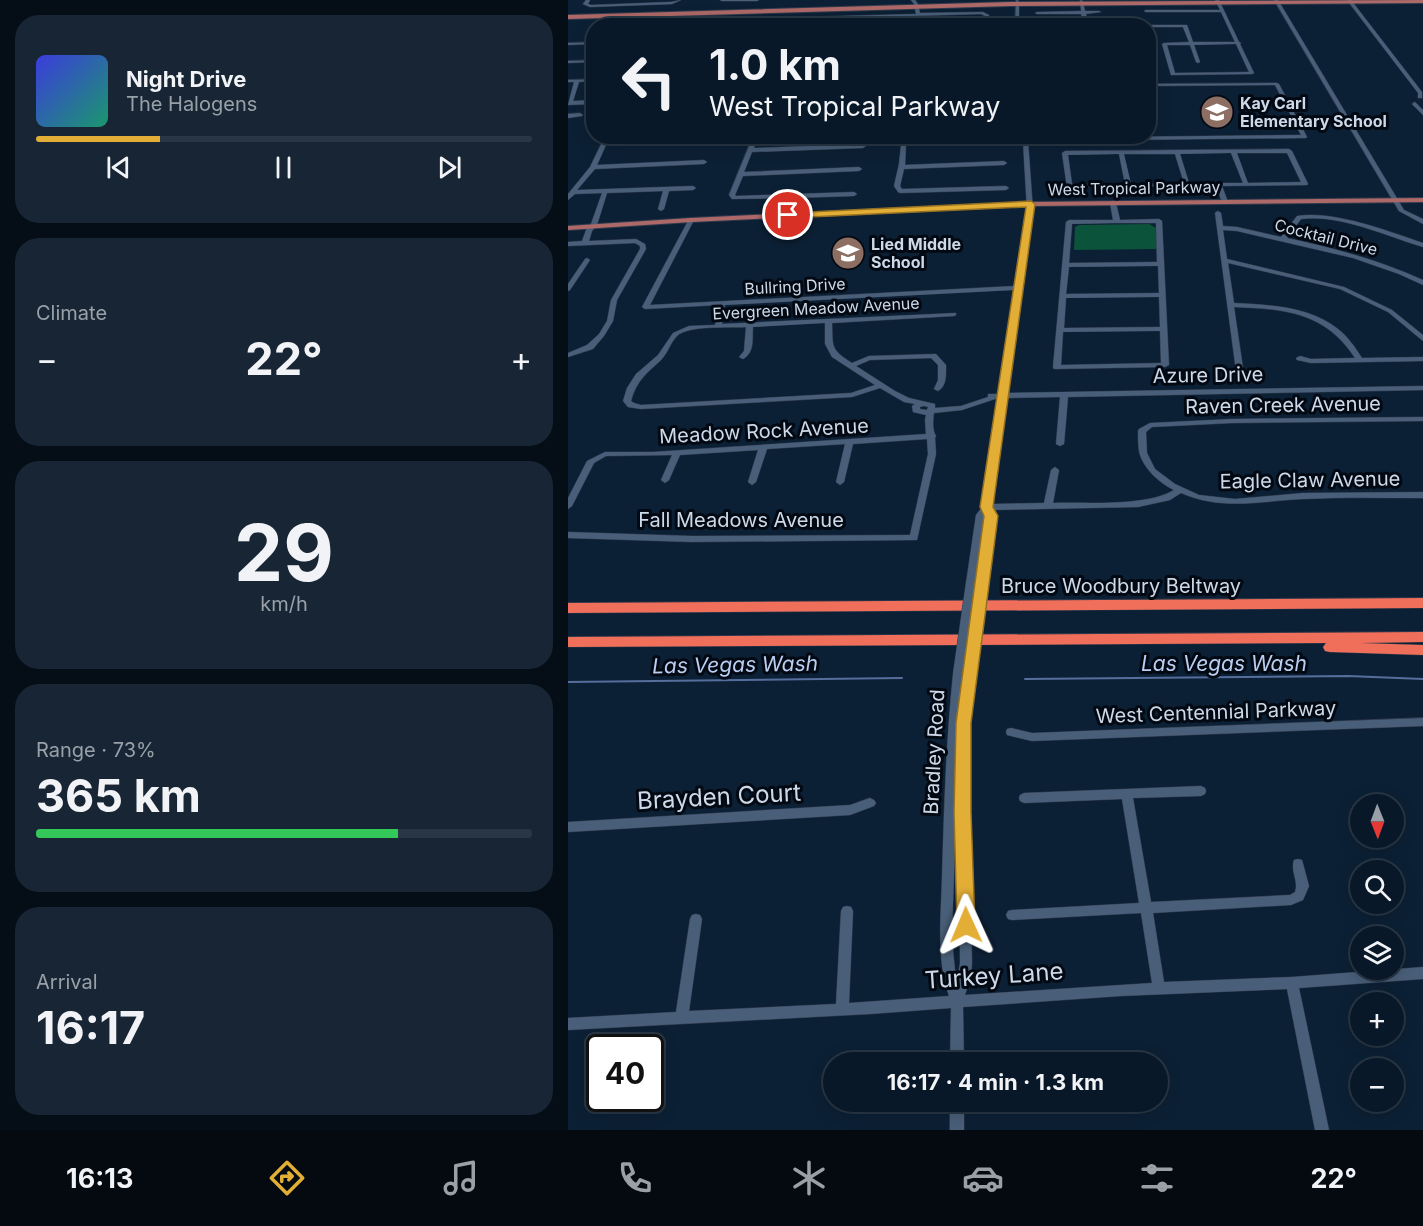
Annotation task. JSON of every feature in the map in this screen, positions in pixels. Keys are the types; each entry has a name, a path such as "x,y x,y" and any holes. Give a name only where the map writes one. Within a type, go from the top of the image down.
{"highway":[{"path":"1317,604 1423,597"},
{"path":"568,599 678,608"},
{"name":"Bruce Woodbury Beltway","path":"568,608 1423,603"},
{"path":"568,642 1423,638"},
{"path":"1136,639 1226,645 1423,650"},
{"path":"568,651 694,641"}],"main road":[{"path":"568,16 805,9 916,3 1423,1"},
{"path":"568,16 677,12"},
{"name":"West Tropical Parkway","path":"568,226 1031,204 1423,200"}],"street":[{"path":"722,0 757,0"},
{"path":"587,3 616,5 678,1"},
{"path":"1220,1 1252,73 1173,74 1164,44 1238,43"},
{"path":"1277,1 1402,211 1423,222"},
{"path":"1351,1 1420,93 1420,97"},
{"path":"1081,2 1085,18"},
{"path":"916,3 918,15"},
{"path":"1014,3 1012,11 1016,14 1016,18"},
{"path":"613,13 619,6 616,5"},
{"path":"805,9 802,18 985,14 986,18"},
{"path":"1146,11 1223,11"},
{"path":"677,12 677,18"},
{"path":"1037,13 1099,12"},
{"path":"1156,26 1185,26 1198,62"},
{"path":"568,44 586,43"},
{"path":"568,62 586,61"},
{"path":"1197,74 1201,85"},
{"path":"568,81 586,80"},
{"path":"577,81 570,98 586,101"},
{"path":"1156,85 1277,84 1304,137 1156,138"},
{"path":"1415,104 1423,114"},
{"path":"568,116 580,115"},
{"path":"570,195 593,167 603,144"},
{"path":"753,144 732,195 734,198 854,194"},
{"path":"902,144 901,167 896,186 900,191 1006,188"},
{"name":"Bradley Road","path":"957,1052 957,1002 949,974 948,895 952,734 976,583 991,516 986,507 1001,412 999,397 1019,288 1031,204 1026,144"},
{"path":"750,150 863,146"},
{"path":"1233,151 1246,184"},
{"path":"1233,151 1289,151 1305,184 1069,186 1065,153 1233,151"},
{"path":"1121,152 1129,185"},
{"path":"1177,152 1188,185"},
{"path":"593,167 704,162"},
{"path":"901,167 1004,163"},
{"path":"741,174 859,169"},
{"path":"1218,184 1225,202"},
{"path":"661,209 667,188"},
{"path":"570,195 605,191 693,188"},
{"path":"590,240 597,230 594,225 605,191"},
{"path":"788,215 790,197"},
{"path":"1113,203 1117,222"},
{"path":"1218,213 1239,369 1249,376"},
{"path":"1283,239 1299,217 1305,216 1363,227 1423,245"},
{"name":"Bullring Drive","path":"691,220 645,307 1019,288"},
{"path":"1159,221 1165,365 1057,367 1069,222 1117,222 1159,221"},
{"name":"Cocktail Drive","path":"1220,228 1283,239 1375,263 1423,283"},
{"path":"568,244 590,240 641,243 643,249 614,300 607,328 597,342 568,355"},
{"path":"568,289 587,260"},
{"path":"1224,260 1342,288 1390,311 1423,339"},
{"path":"1066,265 1160,264"},
{"path":"568,271 580,271"},
{"path":"1063,296 1162,295"},
{"path":"718,326 722,303"},
{"path":"1230,305 1280,308 1320,321 1348,340 1360,360"},
{"name":"Evergreen Meadow Avenue","path":"880,386 853,395 641,407 631,405 627,401 631,388 639,376 661,357 680,330 750,324 954,314"},
{"path":"828,321 829,344 835,356 880,386 907,400 928,406"},
{"path":"744,357 748,352 750,324"},
{"path":"1060,330 1164,329"},
{"path":"850,366 869,358 933,356 942,365 942,380 938,389"},
{"path":"1300,358 1311,361 1423,359"},
{"name":"Azure Drive","path":"928,406 960,402 985,395 999,397 1423,388"},
{"path":"1060,444 1064,394"},
{"name":"Azure Drive","path":"928,406 962,408 999,397"},
{"path":"907,400 924,418 929,420"},
{"path":"979,403 1001,412"},
{"path":"919,411 928,406"},
{"path":"928,406 932,436"},
{"name":"Raven Creek Avenue","path":"1145,428 1150,425 1232,421 1423,419"},
{"name":"Eagle Claw Avenue","path":"1145,428 1142,431 1145,459 1158,476 1180,490 1206,499 1235,502 1303,496 1423,495"},
{"name":"Meadow Rock Avenue","path":"568,506 591,461 598,456 932,436"},
{"name":"Fall Meadows Avenue","path":"568,535 692,539 914,538 932,454 932,436"},
{"path":"840,482 849,442"},
{"path":"752,482 763,447"},
{"path":"665,480 677,453"},
{"path":"1048,506 1055,470"},
{"path":"986,507 1150,503 1167,498 1180,490"},
{"name":"Bradley Road","path":"957,1002 965,976 966,963 963,674"},
{"name":"West Centennial Parkway","path":"1011,732 1032,737 1423,722"},
{"path":"1024,798 1201,791"},
{"path":"1127,794 1159,988"},
{"name":"Brayden Court","path":"568,827 850,810 870,803"},
{"path":"1012,915 1291,900 1299,896 1302,891 1298,864"},
{"path":"842,1009 847,911"},
{"path":"682,1016 696,919"},
{"name":"Turkey Lane","path":"568,1023 842,1009 1423,973"},
{"path":"1292,982 1322,1130"},
{"path":"956,1130 957,1112"}],"green space":[{"path":"1149,224 1156,228 1156,249 1074,250 1075,227 1079,225"}],"waterway":[{"name":"Las Vegas Wash","path":"1025,679 1348,676 1423,679"},
{"name":"Las Vegas Wash","path":"568,682 902,678"}],"place":[{"name":"Kay Carl Elementary School","path":"1217,112"},
{"name":"Lied Middle School","path":"848,253"}],"route":[{"path":"788,215 1031,204 986,507 991,516 967,687 962,750 966,925"}]}
